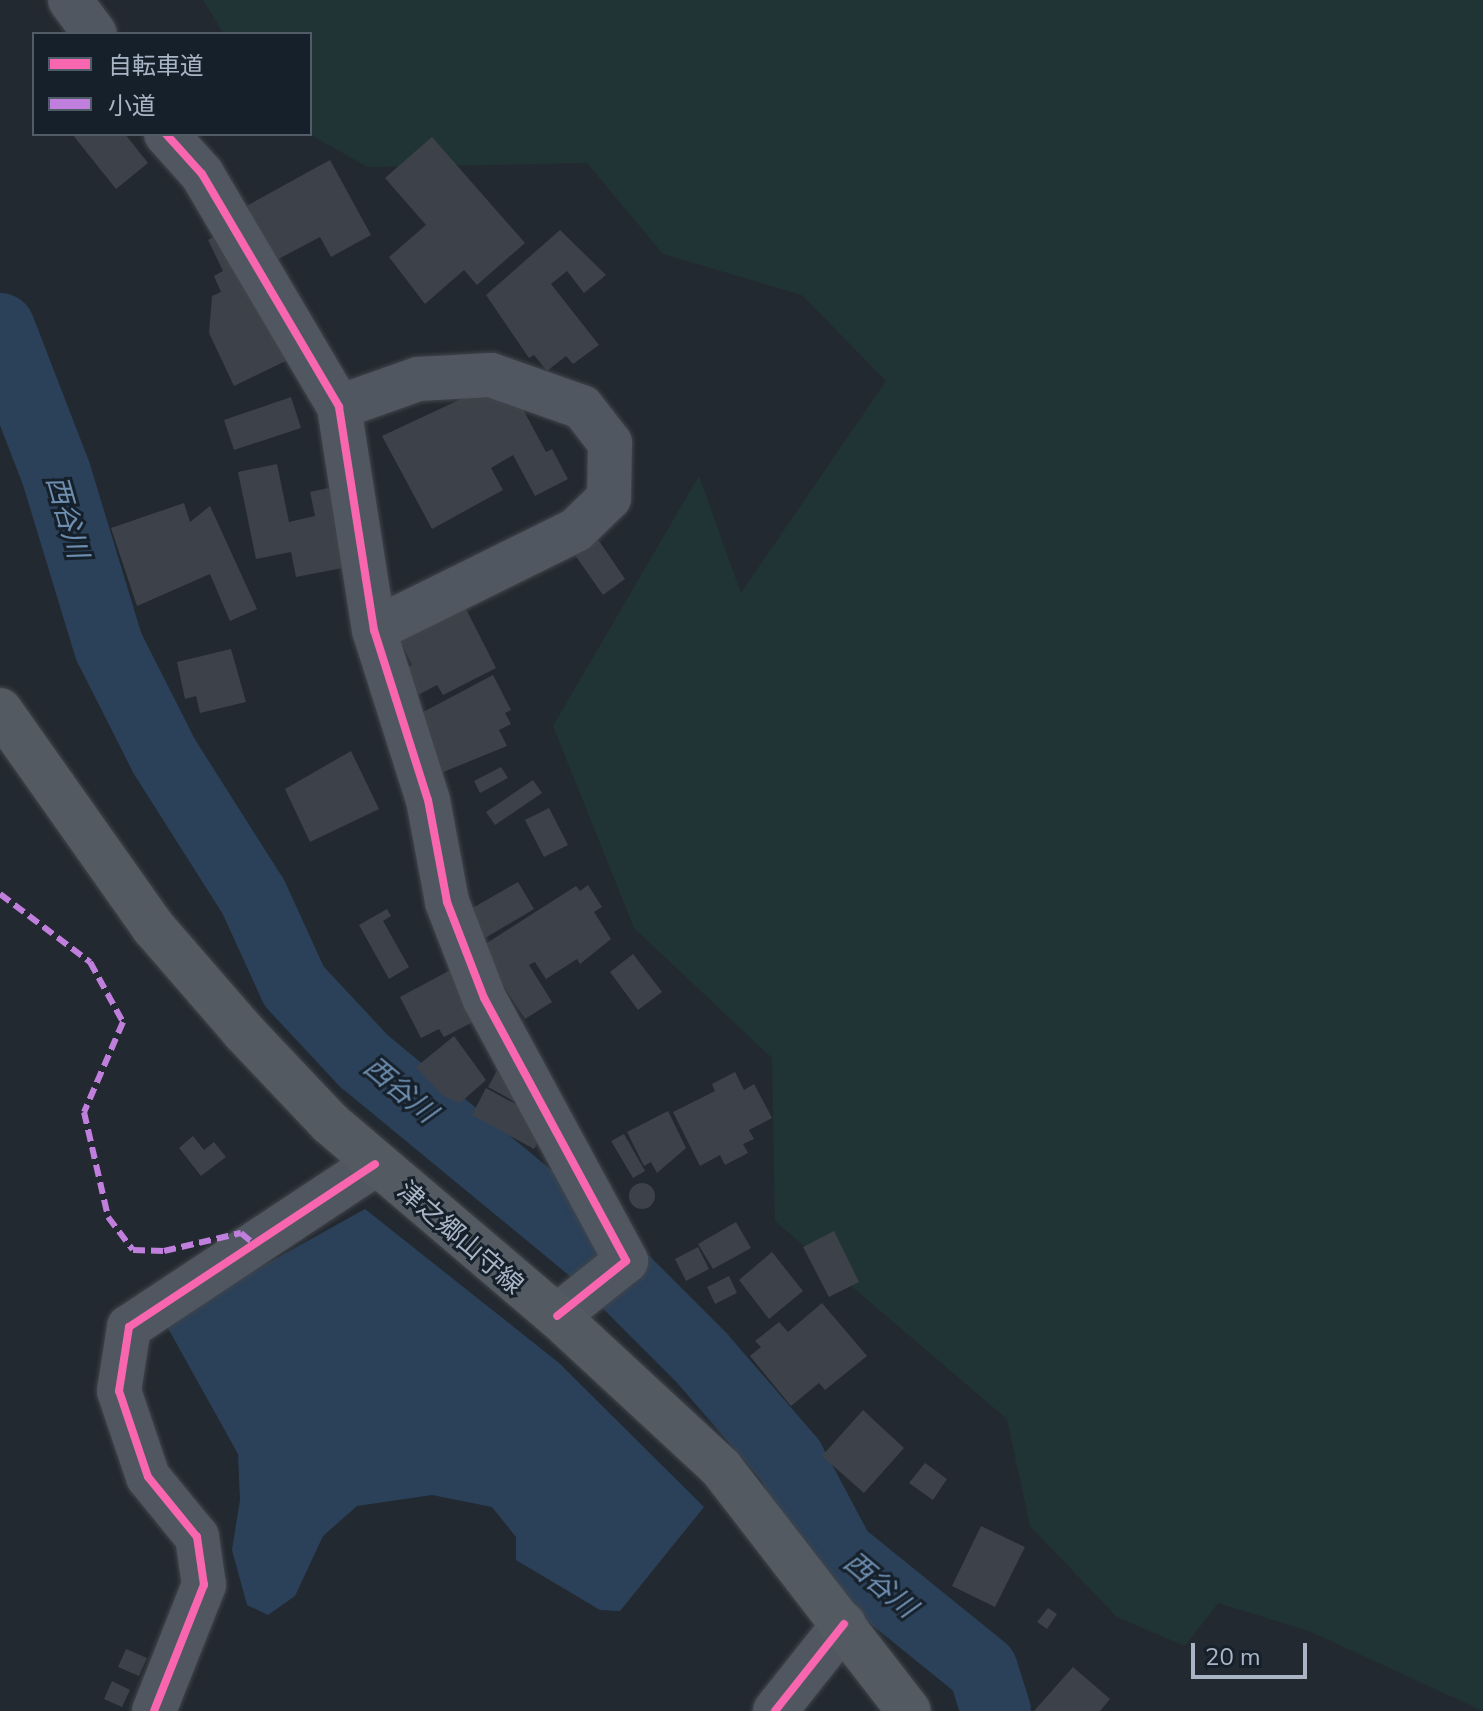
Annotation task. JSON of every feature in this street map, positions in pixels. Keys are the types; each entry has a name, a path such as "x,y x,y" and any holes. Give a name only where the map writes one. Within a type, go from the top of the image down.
{"main road":[{"name":"津之郷山守線","path":"0,710 153,927 254,1043 375,1164 557,1316 721,1468 909,1711"}],"street":[{"path":"70,0 94,32"},
{"path":"168,136 202,174 339,407 374,630 428,800 447,902 484,998 626,1261 557,1316"},
{"path":"339,407 418,379 491,375 582,407 610,443 609,498 576,530 374,630"},
{"path":"154,1711 204,1585 197,1537 148,1477 119,1391 129,1327 375,1164"},
{"path":"775,1711 844,1624"}],"green space":[{"path":"203,0 1483,0 1483,1711 1309,1631 1218,1603 1185,1646 1117,1617 1030,1526 1007,1419 775,1221 772,1058 634,928 553,726 699,476 741,593 886,381 802,295 663,254 587,163 368,167 312,136 312,32 223,32"}],"water":[{"path":"365,1209 559,1363 704,1507 620,1611 600,1610 516,1560 516,1537 492,1507 432,1495 357,1506 323,1536 295,1596 268,1615 247,1605 232,1550 240,1500 238,1454 164,1321"}],"building":[{"path":"74,136 127,136 148,163 116,189"},
{"path":"432,137 525,243 477,285 464,270 425,304 389,257 426,225 385,178"},
{"path":"330,160 371,235 331,257 320,237 269,264 239,210"},
{"path":"560,230 606,275 584,293 567,271 551,284 599,345 573,364 566,356 547,371 534,355 529,358 486,295"},
{"path":"220,233 294,357 234,386 209,333 212,296 221,292 214,276 223,271 208,240"},
{"path":"491,385 512,389 546,452 552,449 568,479 535,496 513,455 491,468 503,490 432,529 382,436"},
{"path":"291,397 301,428 234,450 224,420"},
{"path":"277,464 289,522 315,516 310,492 337,486 353,566 296,577 291,552 256,559 238,472"},
{"path":"184,503 190,522 210,506 257,609 230,621 210,574 137,606 111,528"},
{"path":"593,532 625,579 603,595 570,548"},
{"path":"465,607 496,668 443,695 437,685 416,696 402,670 412,665 400,640"},
{"path":"231,649 246,702 200,713 196,696 185,699 177,662"},
{"path":"493,675 511,710 505,713 511,724 499,730 507,746 441,773 412,718"},
{"path":"351,751 379,809 310,842 285,789"},
{"path":"501,767 508,778 480,793 474,781"},
{"path":"533,780 542,793 495,825 486,812"},
{"path":"549,808 568,845 544,857 525,820"},
{"path":"518,882 534,909 485,938 469,910"},
{"path":"588,885 602,907 594,912 611,939 580,964 577,959 546,979 535,962 529,965 552,1002 525,1019 479,948 576,886 580,891"},
{"path":"387,909 391,916 383,921 409,967 389,979 359,925"},
{"path":"633,954 662,992 638,1010 610,972"},
{"path":"458,966 475,1021 444,1037 439,1029 421,1038 400,997"},
{"path":"454,1036 486,1080 460,1103 442,1095 416,1067"},
{"path":"504,1058 523,1106 488,1087"},
{"path":"735,1072 744,1090 754,1084 772,1118 749,1130 754,1139 743,1144 748,1153 725,1165 720,1155 700,1166 673,1112 715,1091 712,1084"},
{"path":"486,1088 537,1116 546,1127 534,1149 472,1115"},
{"path":"668,1111 686,1148 657,1173 651,1162 644,1166 627,1132"},
{"path":"624,1134 645,1171 633,1178 611,1141"},
{"path":"193,1136 204,1150 214,1142 226,1157 201,1176 179,1148"},
{"path":"642,1183 651,1187 655,1196 651,1205 642,1209 633,1205 629,1196 633,1187"},
{"path":"736,1222 751,1248 713,1269 698,1244"},
{"path":"834,1231 859,1282 829,1297 803,1247"},
{"path":"698,1247 709,1269 686,1281 675,1259"},
{"path":"772,1252 803,1291 769,1319 739,1280"},
{"path":"729,1276 737,1293 715,1304 707,1287"},
{"path":"822,1303 867,1356 825,1390 819,1383 791,1406 750,1356 761,1347 755,1341 779,1322 788,1332"},
{"path":"863,1410 904,1448 864,1493 822,1456"},
{"path":"925,1463 947,1479 933,1500 909,1483"},
{"path":"981,1526 1025,1547 995,1607 952,1586"},
{"path":"1048,1608 1057,1614 1047,1629 1037,1622"},
{"path":"126,1649 147,1658 139,1676 118,1667"},
{"path":"1073,1667 1110,1699 1100,1711 1034,1711"},
{"path":"112,1681 130,1690 122,1707 104,1699"}],"waterway":[{"name":"西谷川","path":"0,328 56,473 109,647 164,756 253,896 294,986 364,1061 597,1253 701,1357 790,1460 840,1554 983,1670 996,1711"}],"marked path":[{"path":"0,894 90,962 123,1022 84,1112 108,1217 133,1250 164,1251 241,1233 254,1244"}],"cycle path":[{"path":"168,136 202,174 339,407 374,630 428,800 447,902 484,998 626,1261 557,1316"},
{"path":"154,1711 204,1585 197,1537 148,1477 119,1391 129,1327 375,1164"},
{"path":"775,1711 844,1624"}]}
